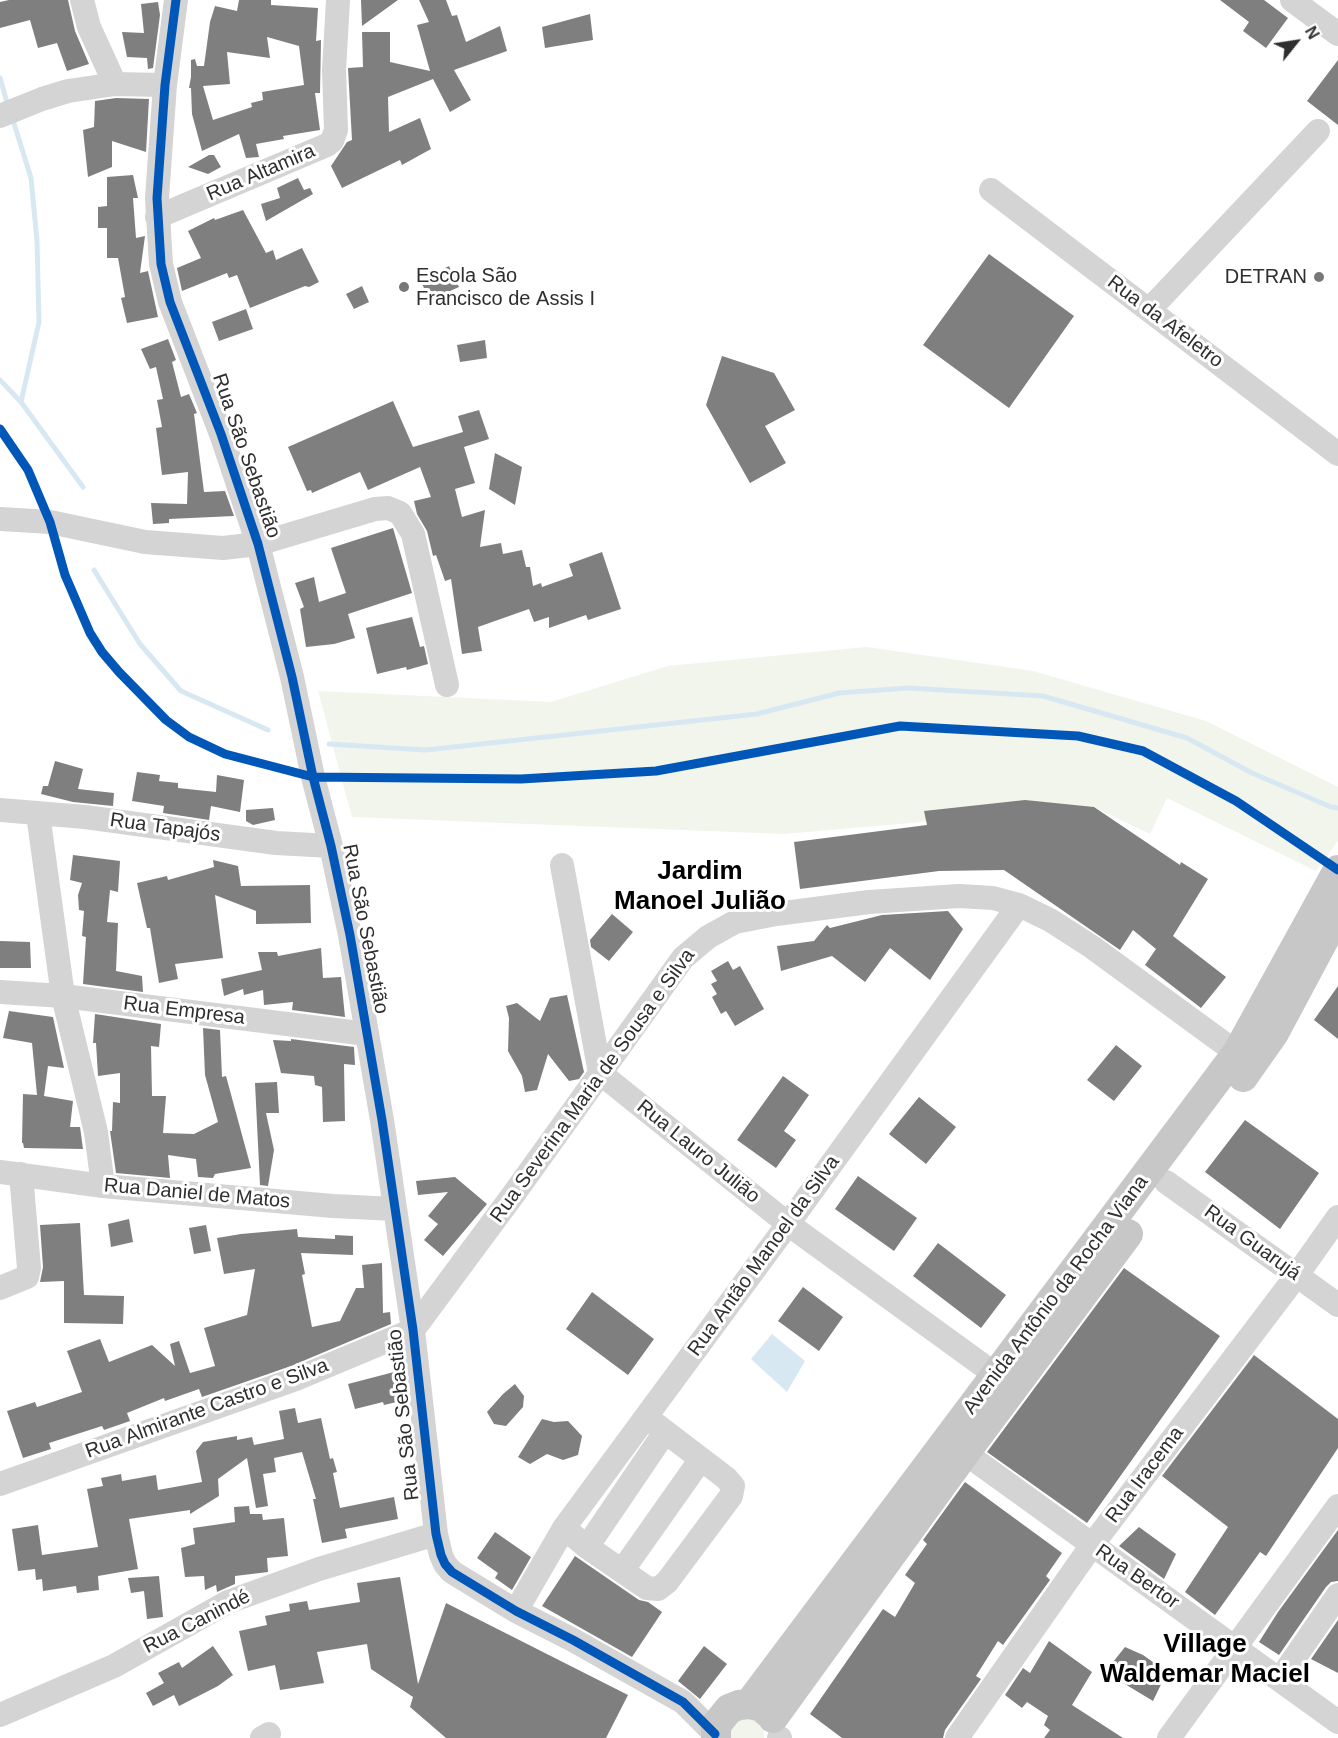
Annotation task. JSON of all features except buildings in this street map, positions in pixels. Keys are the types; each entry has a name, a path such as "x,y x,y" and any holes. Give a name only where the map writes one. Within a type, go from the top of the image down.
{"main road":[{"name":"Avenida Antônio da Rocha Viana","path":"752,1727 996,1375 1237,1053 1338,870"},
{"name":"Avenida Antônio da Rocha Viana","path":"752,1727 965,1453 1274,1033 1338,913"}],"street":[{"path":"82,0 89,27 115,84"},
{"name":"Rua São Sebastião","path":"176,0 165,85 157,218 161,264 170,302 221,434 258,544 331,846 368,1034 413,1330 436,1534 445,1564 452,1572 516,1611 573,1640 683,1702 752,1727"},
{"name":"Rua Altamira","path":"157,218 317,150 332,141 336,130 334,70 338,0"},
{"path":"1292,0 1338,34"},
{"path":"0,116 68,91 115,84 165,85"},
{"path":"1149,310 1318,130"},
{"name":"Rua da Afeletro","path":"991,190 1338,454"},
{"path":"0,519 50,522 145,542 223,548 258,544 375,509 388,508 400,513 413,534 447,685"},
{"name":"Rua Tapajós","path":"0,810 84,818 276,843 331,846"},
{"path":"38,814 63,996 96,1132 103,1186"},
{"path":"562,865 600,1073"},
{"name":"Rua Severina Maria de Sousa e Silva","path":"413,1330 683,958 708,937 735,922 776,914 869,902 936,897 993,898 1019,905 1050,920 1092,947 1237,1053"},
{"name":"Rua Antão Manoel da Silva","path":"516,1611 564,1528 1019,905"},
{"name":"Rua Empresa","path":"0,992 63,996 368,1034"},
{"name":"Rua Lauro Julião","path":"600,1073 788,1224 996,1375"},
{"path":"0,1288 27,1276 29,1268 11,1173"},
{"name":"Rua Daniel de Matos","path":"11,1173 103,1186 333,1206 395,1209"},
{"name":"Rua Guarujá","path":"1166,1182 1338,1305"},
{"name":"Rua Iracema","path":"957,1738 1092,1545 1297,1275 1338,1216"},
{"name":"Rua Almirante Castro e Silva","path":"0,1484 296,1379 413,1330"},
{"path":"564,1528 646,1588 654,1590 662,1588 731,1496 732,1483 646,1417"},
{"path":"587,1547 665,1432"},
{"name":"Rua Bertor","path":"965,1453 1338,1722"},
{"path":"622,1571 701,1459"},
{"path":"1169,1738 1338,1506"},
{"name":"Rua Canindé","path":"0,1715 114,1666 228,1602 319,1569 436,1534"},
{"path":"1280,1680 1338,1595"}],"shaded area":[{"path":"867,647 1033,671 1206,721 1338,787 1338,841 1316,871 1167,798 1150,834 1094,807 784,834 352,817 318,691 551,702 668,666"},
{"path":"772,1334 805,1361 787,1392 751,1359"},
{"path":"736,1718 756,1718 764,1729 764,1738 726,1738"}],"waterway":[{"path":"0,78 8,106"},
{"path":"12,117 31,178 37,241 39,322 21,402"},
{"path":"0,380 21,402 83,487"},
{"path":"94,570 140,644 181,691 268,730"},
{"path":"329,744 426,750 757,714 839,693 908,688 1043,696 1187,738 1252,773 1338,808"}],"cycle path":[{"path":"176,0 165,85 157,198 161,264 170,302 221,434 258,544 331,846 350,935 382,1120 413,1330 436,1534 441,1555 452,1572 516,1611 573,1640 683,1702 715,1734"},
{"path":"0,429 28,470 50,522 65,575 90,633 102,652 166,720 189,737 225,754 313,777 521,779 656,771 900,726 1078,736 1143,751 1236,801 1338,870"}],"place":[{"name":"DETRAN","path":"1319,277"},
{"name":"Escola São Francisco de Assis I","path":"404,287"}],"district":[{"name":"Jardim Manoel Julião","path":"700,887"},
{"name":"Village Waldemar Maciel","path":"1205,1660"}]}
